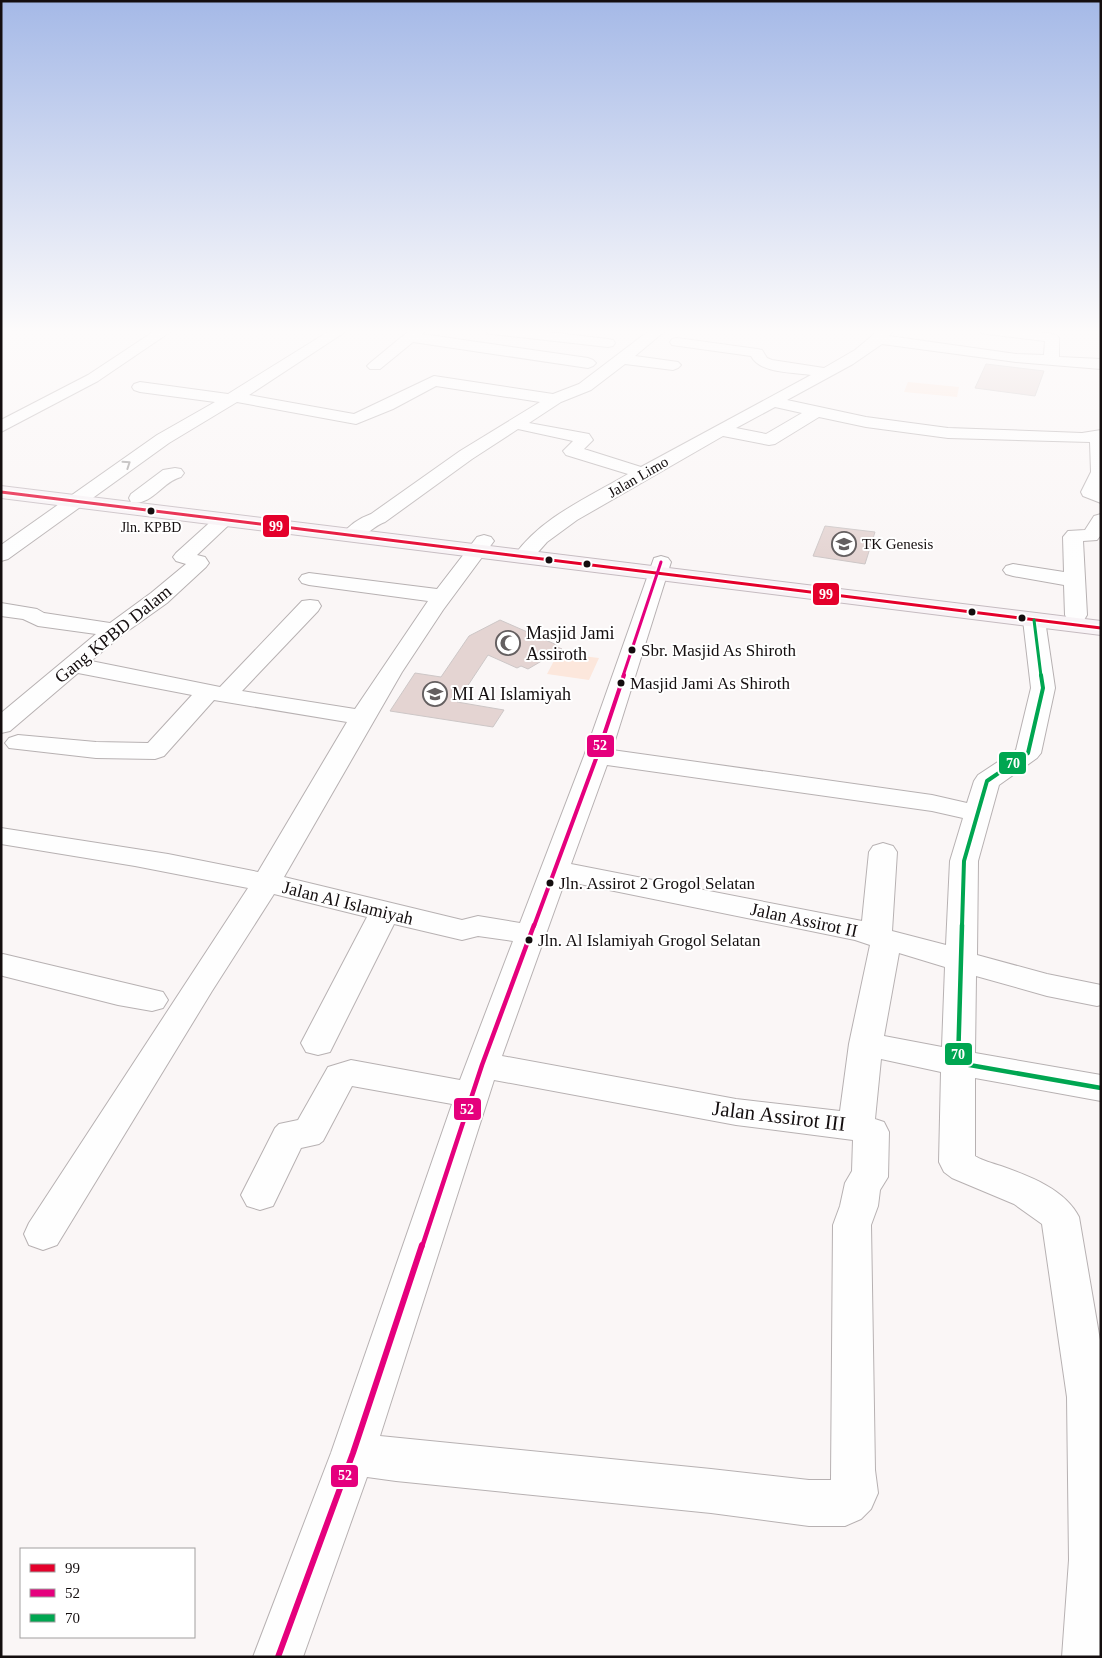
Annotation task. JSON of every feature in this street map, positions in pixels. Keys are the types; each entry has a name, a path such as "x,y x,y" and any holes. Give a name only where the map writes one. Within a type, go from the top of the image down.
{"main road":[{"path":"1,481 42,492"},
{"path":"1,492 42,492 81,496 224,520 357,530"},
{"path":"81,496 138,498 357,530 990,609 1101,618"},
{"path":"990,609 1034,620 1101,628"}],"street":[{"path":"1,427 37,407"},
{"path":"1,555 163,439 217,407"},
{"path":"289,407 358,419 384,407"},
{"path":"507,407 528,420 583,438 584,440 572,451 642,473"},
{"path":"357,530 378,518 466,455 528,420 544,407"},
{"name":"Jalan Limo","path":"527,551 554,528 642,473 763,407"},
{"path":"796,407 866,422 948,433 1082,438 1099,435 1101,472 1090,492 1101,497"},
{"path":"720,430 769,440 815,412"},
{"path":"138,498 169,474 175,473"},
{"name":"Gang KPBD Dalam","path":"5,740 72,665 114,630 159,598 199,563 198,561 183,558 224,520"},
{"path":"1076,615 1073,536 1090,536 1101,520"},
{"name":"Jalan Al Islamiyah","path":"480,545 441,596 362,717 267,883 384,913 462,930 478,926 529,934"},
{"path":"278,1657 353,1453 477,1080 529,934 556,870 597,756 659,567"},
{"path":"1013,570 1074,580"},
{"path":"309,579 441,596"},
{"path":"5,740 96,750 155,751 310,606"},
{"path":"1,610 16,611 38,619 114,630"},
{"path":"1034,620 1043,688 1028,754 987,781 964,861 957,1162 965,1168 1035,1197 1047,1204 1060,1217 1088,1397 1092,1633"},
{"path":"72,665 217,693 362,717"},
{"path":"597,756 932,803 978,813"},
{"path":"1,836 175,864 267,883 228,945 201,983 43,1234"},
{"name":"Jalan Assirot III","path":"260,1195 288,1138 292,1134 306,1134 310,1131 340,1076 350,1073 477,1080 856,1127 881,938 883,852"},
{"name":"Jalan Assirot II","path":"556,870 861,930 881,938 1047,985 1097,995"},
{"path":"318,1043 384,913"},
{"path":"2,965 118,994 152,1000"},
{"path":"866,1044 958,1063 1101,1088"},
{"path":"353,1453 396,1460 711,1491 809,1504 845,1503 855,1493 853,1470 852,1225 859,1206 863,1182 870,1178 871,1132 856,1127"}],"shaded area":[{"path":"558,653 599,658 589,680 547,674"}],"building":[{"name":"TK Genesis","path":"825,526 875,532 865,564 813,556"},
{"path":"500,620 557,645 555,646 562,649 528,669 521,666 517,668 488,655 457,702 504,710 493,727 390,711 415,673 441,677 469,636"}],"transit line":[{"name":"99","path":"1,492 1101,628"},
{"name":"52","path":"278,1657 353,1453 482,1065 597,756 661,562"},
{"name":"70","path":"1034,620 1043,688 1028,753 987,781 964,861 958,1063 1101,1088"}],"place":[{"name":"Jln. KPBD","path":"151,511"},
{"name":"TK Genesis","path":"844,544"},
{"name":"Masjid Jami Assiroth","path":"508,643"},
{"name":"Sbr. Masjid As Shiroth","path":"632,650"},
{"name":"Masjid Jami As Shiroth","path":"621,683"},
{"name":"MI Al Islamiyah","path":"435,694"},
{"name":"Jln. Assirot 2 Grogol Selatan","path":"550,883"},
{"name":"Jln. Al Islamiyah Grogol Selatan","path":"529,940"}]}
